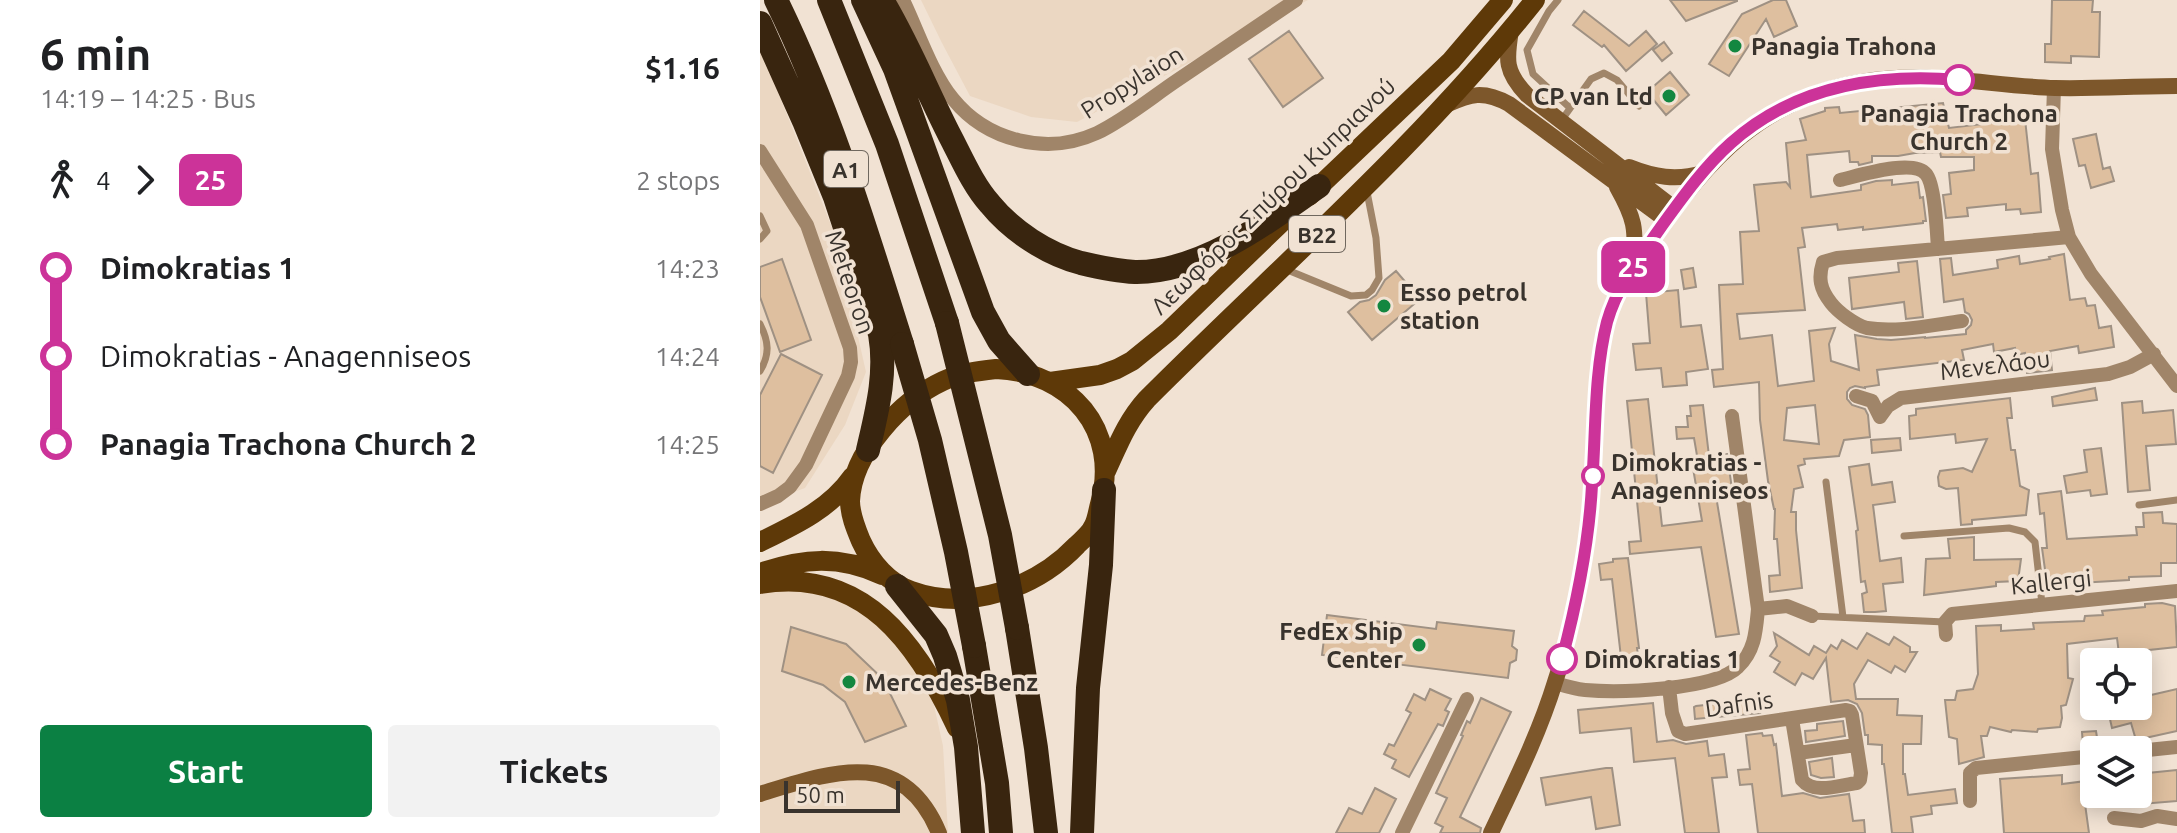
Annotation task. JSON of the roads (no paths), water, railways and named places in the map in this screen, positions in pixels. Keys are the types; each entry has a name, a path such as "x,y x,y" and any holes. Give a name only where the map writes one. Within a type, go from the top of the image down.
{"highway":[{"name":"A1","path":"776,0 800,49 848,173 930,440 974,646 997,783 1001,833"},
{"name":"A1","path":"829,0 887,144 947,323 1000,535 1038,764 1046,833"},
{"path":"863,0 895,69 983,312 999,341 1039,378"},
{"path":"882,0 965,167 989,203 1010,225 1066,259 1101,268 1136,272 1165,268 1189,261 1256,231 1319,186"},
{"path":"760,23 835,197 880,334 883,353 880,399 864,458"},
{"path":"1082,833 1088,688 1101,565 1105,481"},
{"path":"893,582 936,635 958,700 966,747 973,833"}],"main road":[{"name":"Λεωφόρος Σπύρου Κυπριανού","path":"1039,378 1100,375 1117,369 1169,331 1451,61 1503,0"},
{"name":"B22","path":"760,573 809,560 851,564 928,597 950,599 1015,588 1041,574 1069,553 1093,528 1105,481 1133,414 1445,105 1535,0"},
{"path":"1511,31 1507,54 1511,74 1527,95 1566,115 1670,214"},
{"path":"1491,833 1522,767 1555,683 1569,634 1587,539 1596,396 1607,324 1619,291 1634,265 1703,173 1728,146 1769,116 1798,101 1854,83 1910,77 2054,88 2177,86"},
{"path":"1445,105 1475,95 1496,97 1614,182 1670,214"},
{"path":"1616,163 1659,177 1681,178 1703,173"},
{"path":"1614,182 1635,227 1634,265"},
{"name":"B22","path":"760,542 795,526 829,503 844,487 884,427 905,405 945,380 973,371 1009,369 1039,378 1077,401 1101,440 1105,481"},
{"name":"B22","path":"864,458 852,487 852,519 866,553 893,582"},
{"path":"760,584 781,581 815,584 836,590 870,607 908,643 945,703 966,747"},
{"path":"760,794 827,774 864,771 907,788 928,811 939,833"}],"street":[{"name":"Propylaion","path":"903,0 942,85 960,107 993,131 1036,144 1067,142 1107,127 1296,0"},
{"path":"2054,88 2052,149 2069,237 2091,274 2177,386"},
{"name":"Meteoron","path":"760,151 807,225 851,355 848,376 799,477 784,491 760,504"},
{"path":"1840,180 1904,167 1918,168 1927,174 1932,187 1938,249"},
{"path":"1962,321 1916,327 1863,327 1834,307 1821,291 1823,262 2069,237"},
{"name":"Μενελάου","path":"1856,396 1872,401 1880,417 1888,406 1901,398 2108,374 2154,354"},
{"path":"1555,683 1583,690 1703,683 1723,678 1738,668 1749,653 1755,637 1758,609 1732,416"},
{"name":"Kallergi","path":"1946,628 1952,614 2177,591"},
{"path":"1758,609 1787,606 1812,616"},
{"name":"Dafnis","path":"1669,687 1675,725 1678,731 1685,734 1846,710 1850,711 1856,745"},
{"path":"1402,833 1467,699"},
{"path":"1792,719 1802,780 1807,786 1814,789 1860,780 1856,745 1798,753"},
{"path":"2152,750 2177,747"},
{"path":"1970,801 1970,773 1976,768 2080,757"},
{"path":"2114,818 2141,821 2157,816 2177,819"}],"lane":[{"path":"1558,0 1527,50 1533,74 1566,115 1591,79 1604,73 1617,80 1639,106"},
{"path":"1282,268 1351,296 1366,295 1372,290 1379,278 1376,238 1365,186"},
{"path":"760,216 767,231 760,239"},
{"path":"760,324 768,340 768,354 760,371"},
{"path":"1826,482 1843,617"},
{"path":"2139,505 2177,500"},
{"path":"1904,536 2009,528 2025,532 2035,542 2042,604"},
{"path":"1812,616 1946,628"}],"place":[{"name":"Panagia Trahona","path":"1735,46"},
{"name":"Panagia Trachona Church 2","path":"1959,80"},
{"name":"CP van Ltd","path":"1669,96"},
{"name":"Esso petrol station","path":"1384,306"},
{"name":"Dimokratias - Anagenniseos","path":"1593,476"},
{"name":"FedEx Ship Center","path":"1419,645"},
{"name":"Dimokratias 1","path":"1562,659"},
{"name":"Mercedes-Benz","path":"849,682"}]}
